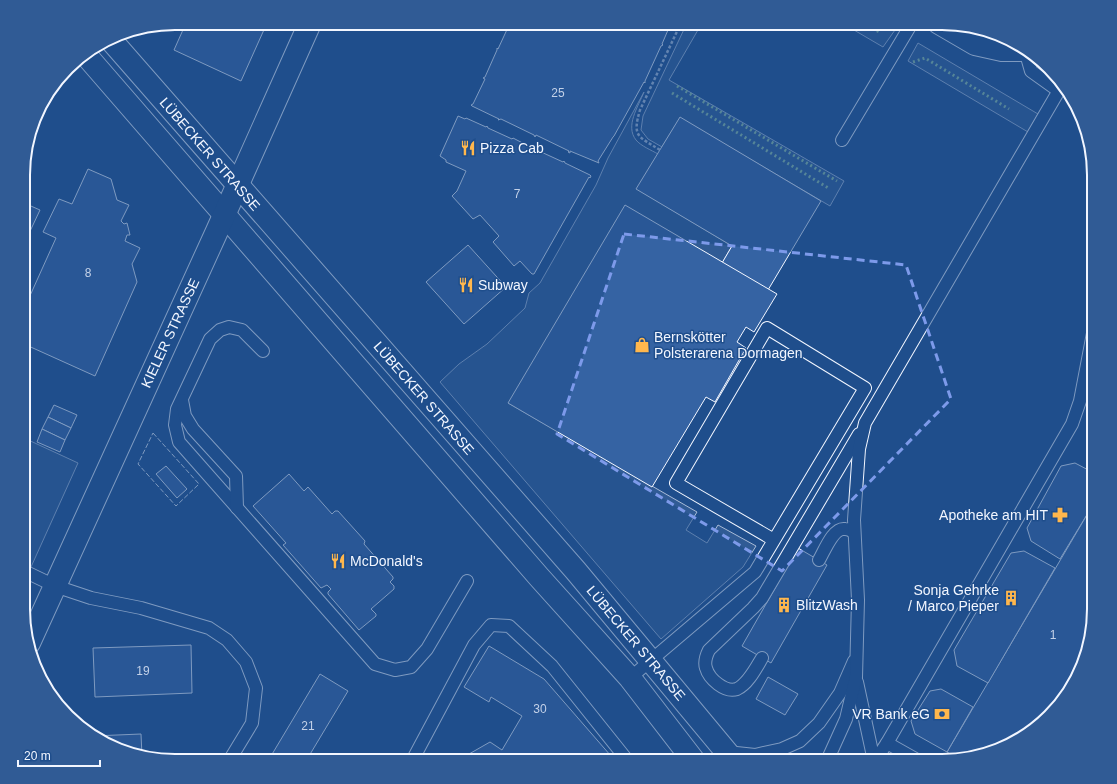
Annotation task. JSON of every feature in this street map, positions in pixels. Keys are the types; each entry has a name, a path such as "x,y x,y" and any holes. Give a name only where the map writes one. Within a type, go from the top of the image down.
{"street":[{"name":"KIELER STRASSE","path":"33,635 307,30"},
{"path":"954,30 975,44 1002,50 1017,50"},
{"name":"LÜBECKER STRASSE","path":"114,44 576,571 728,754"},
{"name":"LÜBECKER STRASSE","path":"89,58 539,577 630,678 689,754"}],"lane":[{"path":"842,140 908,30"},
{"path":"1028,58 1031,71 1057,87"},
{"path":"762,658 750,677 743,685 735,689 726,689 717,683 709,675 705,667 706,657 709,650 762,598 866,423 1059,90"},
{"path":"263,351 242,330 229,327 220,330 210,339 177,409 175,425 179,442 375,664 395,670 411,667 427,649 467,581"},
{"path":"630,678 755,572 865,388 767,328 676,483 774,540"},
{"path":"879,754 887,743 1072,424 1080,401 1087,364"},
{"path":"182,399 185,416 193,429 236,476 237,508"},
{"path":"831,754 846,719 856,677 858,600 854,532 859,449 866,423"},
{"path":"819,560 830,540 840,530 845,529 854,532"},
{"path":"30,574 55,586 91,598 140,608 209,628 227,640 246,662 256,688 252,724 234,754"},
{"path":"416,754 474,645 491,625 509,626 552,666 622,754"},
{"path":"760,754 782,749 800,741 819,723 840,693 857,654"},
{"path":"856,677 872,754"},
{"path":"887,743 907,754"}],"path":[{"path":"660,150 643,140 637,134 636,125 640,110 678,30"}],"highlighted area":[{"path":"624,234 906,265 951,399 782,571 557,434"}],"shaded area":[{"path":"684,30 698,30 669,80 844,181 830,206 680,118 662,147 648,139 641,130 643,116"},
{"path":"854,30 895,30 883,47"},
{"path":"918,43 1038,114 1028,132 908,61"},
{"path":"644,92 632,123 633,135 636,140 646,148 658,154 637,189 732,246 722,263 508,403 697,512 686,530 707,543 718,525 756,546 743,567 661,639 440,382 459,364 487,344 525,308 529,293 540,283 596,185 608,158"},
{"path":"30,441 78,463 30,567"}],"building":[{"path":"183,30 264,30 241,81 174,50"},
{"path":"507,30 668,30 662,44 663,45 661,46 645,83 644,82 614,136 598,161 599,163 570,151 570,153 568,152 569,151 536,135 535,137 534,135 501,119 498,120 499,119 471,105 473,104 485,79 483,78 485,77 497,48 498,49"},
{"path":"458,116 486,127 487,126 488,128 512,139 513,138 538,151 538,149 539,151 563,162 564,161 565,163 591,176 590,178 589,177 534,274 532,274 520,261 514,266 493,242 499,236 480,215 473,219 452,196 457,191 466,171 446,162 446,160 440,156"},
{"path":"680,117 821,201 768,290 722,263 732,246 636,189"},
{"path":"88,169 111,179 117,200 129,205 121,221 124,224 127,223 130,235 127,235 125,241 140,248 132,264 137,282 95,376 30,347 30,296 56,238 43,232 59,199 72,204"},
{"name":"Bernskötter Polsterarena Dormagen","path":"625,205 777,294 754,332 746,327 737,342 746,348 715,402 706,397 652,487 508,403"},
{"path":"30,206 40,210 30,231"},
{"name":"Subway","path":"468,245 506,287 464,324 426,282"},
{"path":"54,405 77,415 71,428 48,417"},
{"path":"48,417 71,428 65,440 42,429"},
{"path":"42,429 65,440 60,452 37,442"},
{"name":"Apotheke am HIT","path":"1075,463 1087,469 1087,515 1060,559 1031,541 1027,528 1061,466"},
{"path":"166,466 187,489 177,498 156,474"},
{"name":"McDonald's","path":"289,474 304,491 308,487 332,514 335,511 338,511 365,541 364,544 393,577 390,582 394,586 394,589 371,609 376,616 359,630 328,594 331,589 327,585 321,588 283,545 286,543 253,506"},
{"path":"1087,515 1086,628 1076,665 1068,682 1045,712 1015,735 980,749 952,754 947,752"},
{"name":"BlitzWash","path":"798,548 827,565 771,663 742,646"},
{"name":"Sonja Gehrke / Marco Pieper","path":"1024,551 1055,568 988,683 957,666 954,650 1011,553"},
{"path":"191,645 192,693 95,697 93,648"},
{"path":"489,646 544,679 609,754 469,754 490,742 502,750 522,716 491,697 489,702 464,687"},
{"path":"320,674 348,691 310,754 272,754"},
{"path":"768,677 798,694 785,715 756,699"},
{"name":"VR Bank eG","path":"941,689 973,707 947,752 915,734 911,721 930,691"},
{"path":"141,734 142,750 119,743 103,736"}],"hedge":[{"path":"876,30 881,33"},
{"path":"913,62 925,58 1009,109"},
{"path":"677,86 837,181"},
{"path":"672,93 830,189"}],"fence":[{"path":"153,433 199,484 176,506 138,464 153,433"}],"place":[{"name":"Pizza Cab","path":"468,148"},
{"name":"Subway","path":"466,285"},
{"name":"Bernskötter Polsterarena Dormagen","path":"642,345"},
{"name":"Apotheke am HIT","path":"1060,515"},
{"name":"McDonald's","path":"338,561"},
{"name":"Sonja Gehrke / Marco Pieper","path":"1011,598"},
{"name":"BlitzWash","path":"784,605"},
{"name":"VR Bank eG","path":"942,714"}]}
